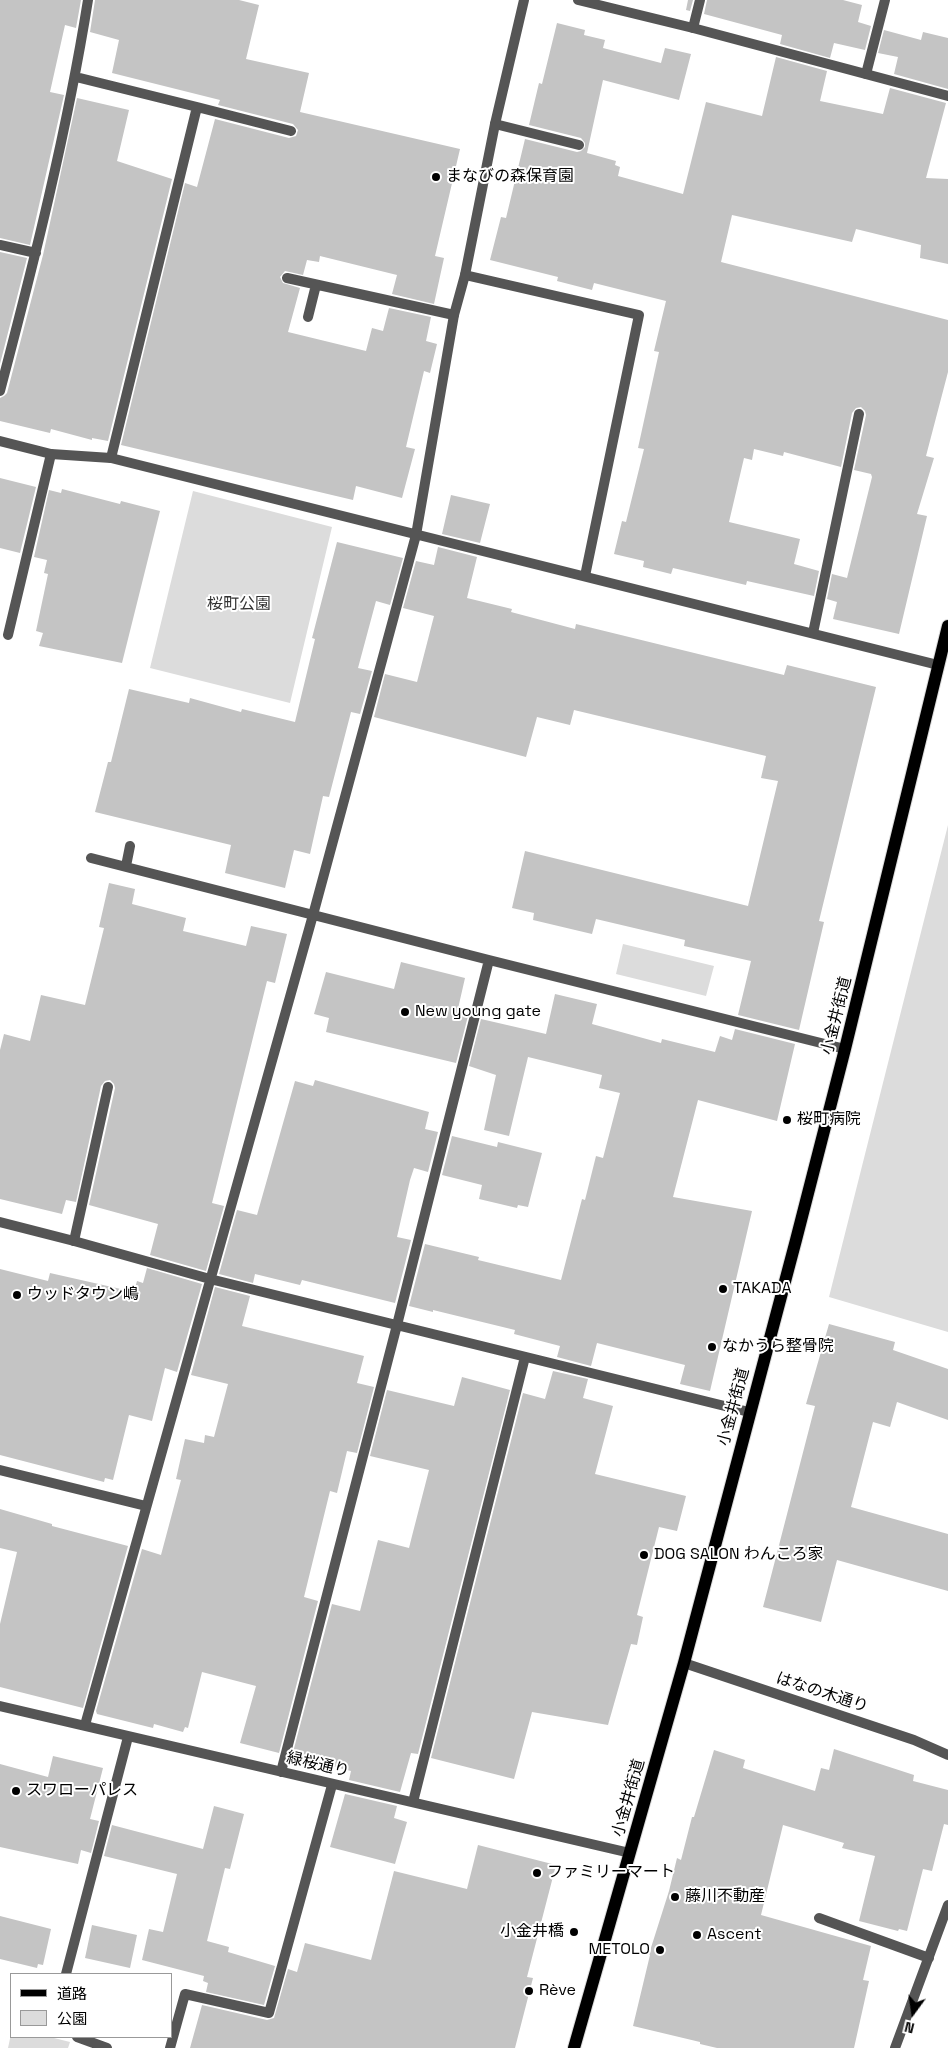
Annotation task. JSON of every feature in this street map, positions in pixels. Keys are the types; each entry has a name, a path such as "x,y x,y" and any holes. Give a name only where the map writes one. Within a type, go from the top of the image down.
{"main road":[{"name":"小金井街道","path":"574,2048 684,1663 845,1049 948,626"}],"street":[{"path":"0,391 36,253 76,77 88,0"},
{"path":"85,1725 313,915 416,535 454,315 465,275 495,124 524,0"},
{"path":"578,0 693,28 948,96"},
{"path":"693,28 700,0"},
{"path":"866,74 885,0"},
{"path":"76,77 290,131"},
{"path":"111,458 197,108"},
{"path":"495,124 579,145"},
{"path":"0,245 36,253"},
{"path":"465,275 639,315 585,576"},
{"path":"287,278 454,315"},
{"path":"308,317 316,285"},
{"path":"813,633 859,414"},
{"path":"0,442 50,454 111,458 938,665"},
{"path":"8,635 50,454"},
{"path":"126,866 130,846"},
{"path":"91,858 845,1049"},
{"path":"280,1772 397,1325 489,960"},
{"path":"74,1241 108,1087"},
{"path":"0,1222 210,1280 749,1412"},
{"path":"413,1802 525,1358"},
{"path":"0,1470 146,1506"},
{"name":"はなの木通り","path":"684,1663 914,1740 948,1755"},
{"name":"緑桜通り","path":"0,1706 630,1853"},
{"path":"66,1973 128,1737"},
{"path":"170,2048 185,1994 269,2012 332,1785"},
{"path":"895,2048 948,1904"},
{"path":"819,1918 929,1958"},
{"path":"80,2038 107,2048"}],"green space":[{"name":"桜町公園","path":"193,491 332,527 290,703 150,668"},
{"path":"948,825 948,1332 829,1297"},
{"path":"623,944 714,966 706,996 616,974"},
{"path":"10,2038 54,2038 70,2042 68,2048 8,2048"}],"building":[{"path":"0,0 81,0 76,28 65,25 50,92 64,95 30,245 0,238"},
{"path":"95,0 239,0 259,5 246,59 309,73 300,112 460,149 435,256 444,258 434,304 392,294 397,275 320,256 319,262 307,260 303,275 285,271 280,277 283,283 300,288 288,332 366,351 372,328 383,331 389,308 431,317 426,341 437,344 430,373 424,371 406,447 415,449 402,498 356,486 353,500 121,445 185,183 197,187 215,119 289,138 296,136 298,130 293,124 218,105 220,100 112,73 119,40 90,32"},
{"path":"688,0 693,0 690,11 686,10"},
{"path":"707,0 843,0 862,5 858,22 871,26 865,50 834,43 830,58 780,44 782,35 704,14"},
{"path":"557,23 585,30 584,35 605,40 603,48 661,63 665,48 691,54 679,100 603,80 587,153 616,161 615,165 620,167 618,176 683,194 706,102 762,116 776,57 827,71 820,101 883,114 890,88 946,103 926,178 948,179 948,264 920,258 921,245 856,229 852,242 732,215 721,262 948,320 948,372 926,456 934,458 917,514 927,516 899,634 833,619 837,602 827,599 832,574 847,578 872,477 871,474 854,470 866,415 861,407 856,408 852,413 841,467 784,452 783,456 754,449 752,460 744,458 729,522 800,539 794,564 819,571 814,596 747,581 746,585 673,568 671,574 643,567 644,561 614,554 622,521 626,522 644,449 638,448 659,352 654,351 666,301 594,283 592,290 557,281 558,277 490,260 501,217 506,218 525,139 577,152 585,147 585,143 581,138 529,125 539,83 542,84"},
{"path":"884,30 921,40 923,32 948,38 948,89 894,74 898,57 878,53"},
{"path":"77,98 129,110 117,161 172,179 108,441 92,438 92,440 51,429 50,433 0,421 0,398 7,393 43,255"},
{"path":"0,252 27,258 0,364"},
{"path":"0,478 36,487 20,553 0,548"},
{"path":"62,489 120,504 121,501 160,511 122,663 39,646 43,633 36,631 48,574 44,573 47,560 34,557 49,490 61,493"},
{"path":"451,495 490,504 480,543 442,534"},
{"path":"337,542 403,558 390,605 376,601 358,668 372,671 360,714 351,712 329,797 323,796 310,854 294,850 285,888 225,873 231,845 95,812 108,762 111,762 129,689 189,703 190,698 241,712 242,709 295,722 315,639 312,638"},
{"path":"438,547 477,557 467,598 512,609 511,612 575,629 576,624 784,675 787,665 876,687 819,921 824,922 799,1030 738,1015 751,961 684,946 685,940 596,919 592,934 533,920 534,913 512,908 525,851 748,906 778,781 761,778 766,756 574,710 570,725 537,717 526,757 374,717 385,674 417,682 434,616 403,608 416,561 434,565"},
{"path":"109,883 135,889 132,904 186,918 183,931 246,946 251,926 287,934 275,983 267,981 212,1203 224,1206 206,1271 150,1255 158,1224 89,1205 115,1088 110,1080 105,1081 101,1086 76,1202 66,1200 62,1214 0,1199 0,1050 4,1034 30,1041 41,995 85,1005 104,928 99,927"},
{"path":"401,962 465,978 457,1013 468,1016 456,1063 326,1032 329,1018 314,1014 326,972 394,989"},
{"path":"555,994 597,1004 592,1024 661,1043 662,1039 715,1052 720,1036 732,1040 735,1029 795,1044 777,1121 698,1100 673,1197 752,1211 710,1391 680,1384 685,1365 597,1343 591,1366 557,1357 560,1346 514,1334 515,1330 409,1306 425,1244 479,1257 478,1260 561,1280 582,1199 585,1200 596,1156 603,1158 620,1093 599,1088 602,1075 528,1057 509,1136 484,1130 496,1075 469,1066 481,1019 546,1034"},
{"path":"315,1080 429,1112 425,1129 438,1132 428,1172 414,1168 410,1180 397,1237 411,1240 395,1303 302,1280 300,1285 255,1274 253,1283 219,1274 237,1210 257,1215 295,1081 313,1086"},
{"path":"452,1136 497,1147 498,1142 542,1153 528,1207 518,1205 517,1208 479,1199 482,1185 442,1175"},
{"path":"147,1268 202,1284 177,1372 165,1368 152,1421 129,1415 113,1480 105,1478 104,1482 0,1455 0,1269 48,1281 50,1273 134,1292 137,1281 143,1283"},
{"path":"215,1287 250,1296 242,1326 364,1356 357,1383 374,1387 357,1453 347,1451 337,1493 330,1491 304,1597 318,1601 279,1753 240,1743 256,1686 202,1672 188,1728 185,1727 183,1732 154,1724 153,1728 97,1714 96,1711 142,1549 161,1555 181,1480 176,1479 185,1439 204,1443 205,1435 214,1437 228,1384 191,1375"},
{"path":"829,1324 895,1342 893,1350 948,1369 948,1420 897,1402 890,1427 873,1422 851,1507 948,1534 948,1591 837,1560 821,1622 763,1607 815,1406 806,1404"},
{"path":"553,1371 588,1379 583,1398 613,1406 595,1474 686,1496 677,1531 659,1527 637,1615 643,1617 637,1645 631,1644 608,1725 532,1712 514,1779 431,1758 523,1393 545,1399"},
{"path":"462,1377 510,1390 418,1754 411,1753 400,1792 349,1780 351,1771 292,1756 332,1604 360,1611 378,1540 409,1548 429,1470 370,1456 387,1390 454,1406"},
{"path":"0,1509 52,1524 52,1526 128,1546 83,1708 0,1687 0,1624 17,1552 0,1548"},
{"path":"834,1749 914,1775 913,1781 948,1790 948,1825 944,1824 932,1871 923,1869 907,1931 899,1929 898,1931 859,1921 875,1856 842,1848 844,1843 783,1825 761,1915 871,1946 863,1980 869,1981 854,2048 717,2048 633,2026 649,1954 669,1891 677,1858 681,1860 692,1817 694,1817 714,1750 745,1760 743,1768 815,1791 821,1768 829,1770"},
{"path":"53,1756 103,1768 90,1819 99,1821 91,1853 81,1850 78,1864 0,1847 0,1764 48,1777"},
{"path":"345,1794 397,1806 394,1818 407,1822 395,1864 330,1847"},
{"path":"214,1806 244,1814 230,1869 225,1868 207,1941 229,1947 228,1952 275,1966 264,2005 206,1992 208,1983 203,1981 204,1976 142,1960 149,1929 163,1932 177,1874 104,1856 112,1825 203,1849"},
{"path":"478,1845 556,1865 527,1977 533,1978 515,2048 190,2048 202,2005 267,2020 274,2018 288,1969 297,1972 305,1943 371,1960 394,1871 467,1889"},
{"path":"0,1916 51,1929 43,1965 38,1964 37,1968 0,1959"},
{"path":"92,1925 137,1935 130,1968 85,1958"}],"place":[{"name":"まなびの森保育園","path":"436,177"},
{"name":"New young gate","path":"405,1012"},
{"name":"桜町病院","path":"787,1120"},
{"name":"TAKADA","path":"723,1289"},
{"name":"ウッドタウン嶋","path":"17,1295"},
{"name":"なかうら整骨院","path":"712,1347"},
{"name":"DOG SALON わんころ家","path":"644,1555"},
{"name":"スワローパレス","path":"16,1791"},
{"name":"ファミリーマート","path":"537,1873"},
{"name":"藤川不動産","path":"675,1897"},
{"name":"小金井橋","path":"574,1932"},
{"name":"Ascent","path":"697,1935"},
{"name":"METOLO","path":"660,1950"},
{"name":"Rève","path":"529,1991"}]}
